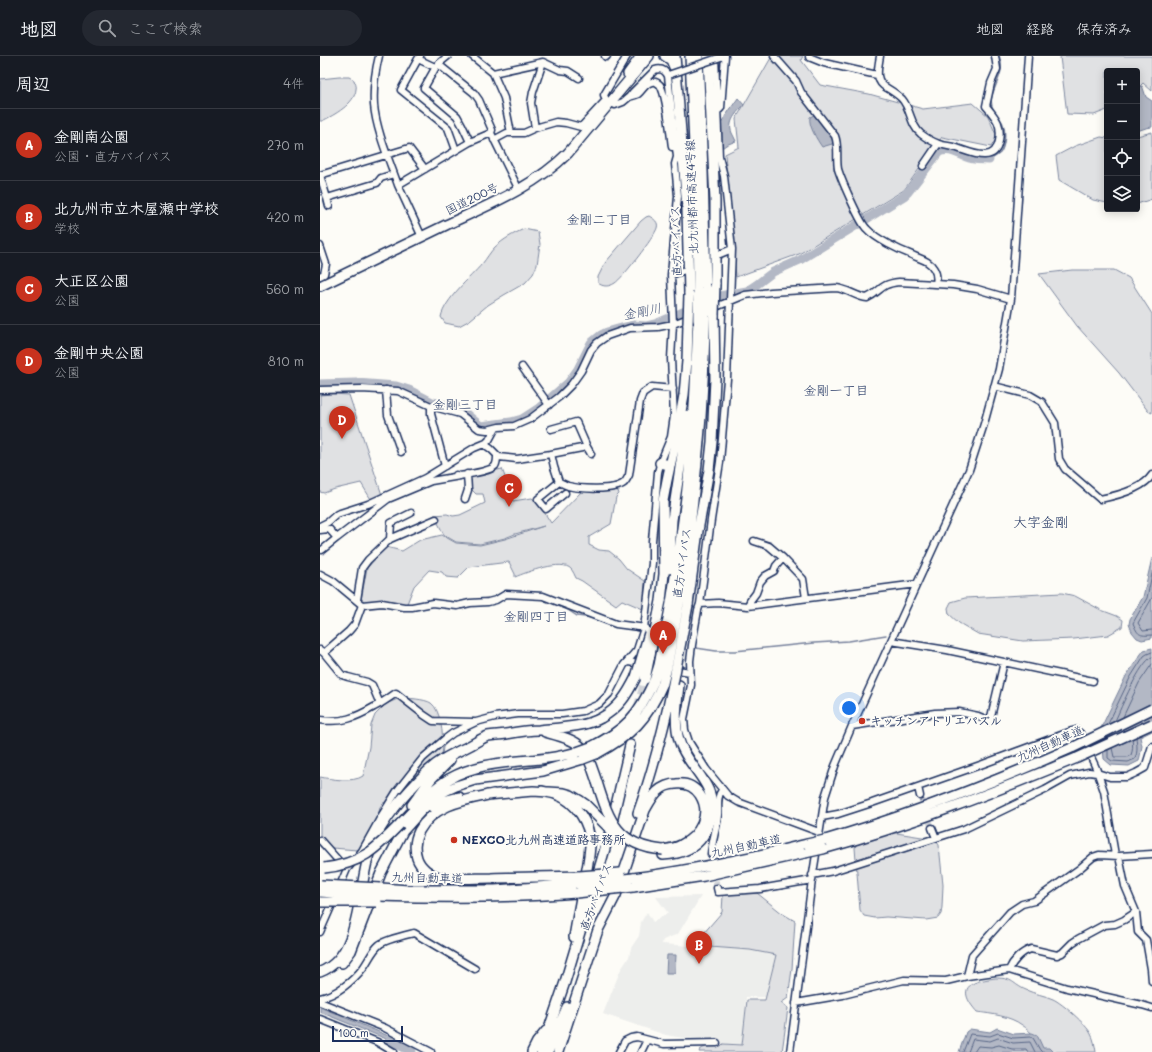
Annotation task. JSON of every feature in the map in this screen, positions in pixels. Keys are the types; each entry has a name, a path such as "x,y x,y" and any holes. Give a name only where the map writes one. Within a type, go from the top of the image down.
{"highway":[{"path":"665,56 671,60 674,66 672,76"},
{"name":"直方バイパス","path":"648,681 660,598 659,528 665,489 684,395 687,361 689,294 687,208 672,76 675,56"},
{"name":"北九州都市高速4号線","path":"690,56 697,212 702,289 706,317 701,337"},
{"name":"北九州都市高速4号線","path":"698,56 703,172 702,289"},
{"name":"直方バイパス","path":"679,604 698,531 709,470 716,446 715,379 706,317 715,284 716,159 715,124 708,56"},
{"name":"国道200号","path":"320,286 519,190 534,181 557,164 568,153 632,68 647,57"},
{"path":"698,531 709,421 708,376 701,337"},
{"path":"660,598 668,576 670,564 672,520 688,417 693,361 701,337"},
{"path":"395,846 420,816 439,802 456,797 533,791 564,793 571,795 586,805 625,844 649,854 680,853 690,848 700,840 710,822 713,803 707,786 682,749 676,728 676,684 679,604 678,555 691,450 696,378 701,337"},
{"path":"660,463 670,465"},
{"path":"400,824 413,803 431,779 448,761 467,747 487,736 522,731 561,728 589,723 600,719 615,708 626,696 667,667 679,604"},
{"path":"320,979 334,971 351,951 381,872 403,831 421,811 441,793 456,786 475,780 543,771 580,755 615,744 631,732 644,718 654,702 648,681"},
{"name":"直方バイパス","path":"548,1052 598,930 649,780 668,705 676,684"},
{"name":"九州自動車道","path":"824,844 950,799 1016,773 1074,748 1152,709"},
{"name":"九州自動車道","path":"379,896 408,890 495,890 633,879 704,876 824,844 892,828 953,807 1077,758 1152,724"},
{"path":"522,731 558,735 571,740 582,747 590,762 607,813 614,826 623,835 636,844 663,853 680,846 691,839 698,831 703,823 705,808 703,799 697,791 690,786 681,784 670,784 658,791 650,800 645,810 616,895 598,930 558,1052"},
{"name":"直方バイパス","path":"541,1052 577,945 609,835 630,745"},
{"path":"320,972 332,965 339,957 349,940 356,918 367,858 377,834 397,805 428,771 456,751 467,747"},
{"path":"322,869 345,864 368,854 380,845 434,789 451,778 469,770 494,764 580,755"},
{"path":"532,1052 542,1036 550,1027 554,1005 568,964 589,859 590,845 589,833 585,820 577,809 570,802 560,796 542,791"},
{"path":"493,794 464,801 438,811 430,817 423,825 416,840 415,849 421,866 432,875 440,877 578,884 633,879"},
{"name":"九州自動車道","path":"633,879 752,857 806,849"},
{"name":"九州自動車道","path":"320,887 426,902 476,900 578,884"},
{"path":"320,902 379,896"}],"street":[{"path":"379,56 375,73 374,107 387,154 398,185 422,237"},
{"path":"448,56 437,66 424,88 457,116 470,142"},
{"path":"472,56 493,73 504,98 512,133"},
{"path":"626,56 604,95 608,101 614,105 623,102 629,97 655,70 659,69 665,71 672,76"},
{"path":"672,76 721,56"},
{"path":"715,124 721,56"},
{"path":"717,113 721,108 721,56"},
{"path":"774,56 796,81 801,92 835,136 837,140 837,161 840,172 850,197 866,228 871,233 891,245 912,256 928,262 936,274 936,284"},
{"path":"809,56 824,63 877,75"},
{"path":"880,56 877,75 882,86 902,99 912,121 920,133 938,144 978,155 988,155 996,151 1001,134 1000,126 997,120 986,106 991,83 997,69 995,56"},
{"path":"790,1052 812,878 825,797 835,766 852,726 969,470 984,424 999,369 1011,299 1028,56"},
{"path":"456,150 448,128 400,90 419,58 437,66 474,93 479,100 492,130 491,133 494,140 519,190"},
{"path":"493,73 544,62 560,70 568,71 579,78"},
{"path":"535,128 531,103 533,92 544,62"},
{"path":"672,76 677,157 675,164"},
{"path":"320,932 347,870 362,851 397,791 423,758 453,733 476,722 507,715 562,714 582,711 599,704 610,694 624,665 637,650 644,628 652,563 652,541 658,472 673,428 673,324 671,275 678,196 668,118 661,86 656,82 649,83 638,94 629,97"},
{"path":"494,140 507,133 524,133 556,122 581,127 608,101"},
{"path":"398,185 470,142 491,133"},
{"path":"923,166 938,144"},
{"path":"329,206 320,175 409,148 425,169"},
{"path":"716,159 724,176 732,249 727,379 716,446 700,604 693,636 690,661 691,685 684,719 685,730 689,742 706,769 728,796 738,802 819,832"},
{"path":"326,198 377,183 381,178 394,174"},
{"path":"320,246 326,264 324,274 320,276"},
{"path":"720,254 732,249"},
{"path":"671,275 685,270"},
{"path":"479,429 487,430 514,426 530,419 559,397 582,371 591,350 597,343 607,336 630,328 658,327 673,324 745,296 771,292 836,288 845,289 860,297 867,298 891,282 899,282 953,285 977,289 1011,299"},
{"path":"522,366 549,405"},
{"path":"994,386 1030,395 1042,402 1055,423 1059,459 1065,469 1100,499 1143,485 1152,475"},
{"path":"551,454 559,482 567,486 598,489 613,487 624,483 629,475 640,400 643,392 652,387 673,389"},
{"path":"320,390 361,389 398,391 431,406 468,416 479,429 487,434 486,443 499,457 518,459 587,447"},
{"path":"386,390 388,415 401,452"},
{"path":"431,406 430,410 444,466"},
{"path":"551,429 576,422 591,454"},
{"path":"320,526 328,522 337,514 368,504 425,478 474,448 486,443 495,429"},
{"path":"322,550 388,499 431,481 486,470 494,466 497,456"},
{"path":"425,478 451,474 457,474 460,476"},
{"path":"465,500 468,490 467,474"},
{"path":"559,482 538,499 546,508 565,493"},
{"path":"390,539 391,523 411,513"},
{"path":"380,704 372,685 367,682 342,675 322,652 349,631 355,624 360,602 362,568 364,564 390,539 436,519"},
{"path":"320,530 329,529 337,538"},
{"path":"754,541 769,546 803,579 806,598"},
{"path":"748,606 756,593 760,582 765,576 774,571 776,566 783,558"},
{"path":"320,574 333,581 360,602 382,603 412,608 427,603 457,606 496,600 506,594 543,596 616,624 693,636"},
{"path":"700,604 718,603 748,606 917,584"},
{"path":"891,641 1004,662 1093,681"},
{"path":"628,662 690,672"},
{"path":"852,726 935,713 959,712 978,716 990,721 1004,662"},
{"path":"320,720 337,721 353,718 380,704 396,693 424,715 434,720 476,722"},
{"path":"822,817 838,814 918,787 1076,730 1080,733 1096,768 1104,791 1117,856 1125,886 1136,912 1138,932 1146,940 1152,981"},
{"path":"717,888 718,892 760,889 812,878 964,829 1070,776 1082,773 1097,773 1110,777 1127,777 1145,768 1152,746"},
{"path":"918,787 920,796"},
{"path":"711,854 718,816 718,795 722,790"},
{"path":"932,828 936,838"},
{"path":"320,840 347,870"},
{"path":"967,976 972,955 1010,912 1022,904 1034,901 1079,869 1093,857 1099,855 1117,856 1152,854"},
{"path":"1009,970 1012,963 1027,950 1031,949 1057,955 1062,953 1078,939 1104,925 1115,924 1124,920 1136,912"},
{"path":"320,998 334,994 345,986 362,969 373,951 380,944 414,933 475,969"},
{"path":"796,1003 843,995 904,980 946,981 967,976 1009,970 1067,988 1152,1008"},
{"path":"320,1002 385,1028 418,1048 431,1052"},
{"path":"320,1019 377,1042 394,1052"},
{"path":"619,1052 626,1041 637,1037 664,1044 717,1043"},
{"path":"641,1052 647,1040"}],"shaded area":[{"path":"772,56 803,56 801,60 820,85 869,94 923,109 973,103 988,116 997,137 991,147 942,137 904,190 799,254 736,277 725,154 739,147 736,119"},
{"path":"1152,56 1152,91 1143,83 1140,86 1140,68 1104,68 1104,111 1094,115 1067,114 1060,57"},
{"path":"349,77 354,80 356,87 355,94 348,104 338,112 327,119 320,121 320,79"},
{"path":"1152,132 1152,199 1140,203 1140,140 1140,135"},
{"path":"1101,137 1104,138 1104,202 1093,200 1059,180 1056,156 1075,146"},
{"path":"649,216 657,222 657,228 638,257 615,283 606,286 598,283 598,277 605,263 641,221"},
{"path":"524,229 538,232 540,244 537,265 533,274 525,283 488,305 470,320 459,326 445,323 441,317 443,310 458,289 482,264 495,247"},
{"path":"1072,270 1114,270 1129,278 1152,314 1152,413 1148,411 1119,373 1077,326 1039,274"},
{"path":"320,395 349,395 382,495 372,501 361,483 324,493 320,492"},
{"path":"502,469 508,485 507,491 512,497 513,501 532,498 539,504 551,523 583,490 618,491 619,494 616,497 611,524 589,537 589,545 599,550 609,551 619,559 627,569 645,581 643,609 622,600 616,605 576,578 572,570 567,566 560,565 544,567 515,577 509,562 469,567 458,578 446,577 442,572 429,570 414,586 406,606 364,603 361,600 367,568 386,547 402,551 420,540 442,535 456,543 480,545 505,539 544,526 480,544 456,542 444,535 434,515 460,515 485,503 483,494 476,494 472,490 470,476"},
{"path":"1062,593 1075,596 1101,610 1117,616 1123,620 1122,627 1108,635 1074,639 1023,641 978,634 959,623 949,614 948,608 951,602 965,598"},
{"path":"400,698 416,699 431,703 437,711 442,730 443,747 437,783 413,799 383,803 380,807 371,844 357,850 320,847 320,777 348,780 363,776 369,747 371,725 375,715 386,704"},
{"path":"877,830 935,839 939,845 943,885 941,914 938,918 926,920 886,917 875,918 864,916 860,910 855,848 860,833"},
{"path":"757,893 783,914 795,921 792,969 788,998 781,1003 788,1008 782,1052 699,1052 703,1048 710,1046 721,1046 723,1044 742,1045 747,1000 765,1000 776,955 750,950 697,946 696,942 722,912 723,895"},
{"path":"701,896 678,934 663,940 662,944 750,950 776,955 766,997 746,997 742,1045 723,1044 721,1040 711,1039 709,1041 700,1041 666,1035 603,1014 620,971 629,957 631,948 639,936 641,922 647,912 653,922 668,913 656,897"},
{"path":"996,978 1010,980 1021,988 1053,999 1062,1005 1080,1020 1089,1030 1093,1038 1096,1052 1044,1052 1032,1034 1012,1019 977,1012 967,997 967,989 976,982"}],"water":[{"path":"1142,86 1146,97 1152,101 1152,127 1140,130 1140,104 1140,87"},
{"path":"738,98 744,105 738,111 731,125 732,133 736,141 726,145 707,157 698,131 708,132 720,124"},
{"path":"814,115 835,140 832,144 822,147 812,128 810,120 810,117"},
{"path":"1152,558 1152,638 1142,640 1137,638 1132,632 1129,624 1130,619 1143,597"},
{"path":"1152,648 1152,731 1140,737 1142,746 1139,761 1129,766 1111,765 1104,759 1101,728 1126,676 1144,650"},
{"path":"667,955 676,955 675,973 666,973"},
{"path":"320,1007 386,1035 402,1044 400,1046 320,1012"},
{"path":"997,1028 1014,1034 1032,1033 1037,1035 1043,1048 1049,1048 1053,1052 959,1052 966,1032 970,1029 990,1032"}],"waterway":[{"path":"994,111 991,105 993,91 1001,71 999,56"},
{"path":"989,160 1000,153 1004,143 1004,127 997,116"},
{"name":"金剛川","path":"320,384 356,383 396,386 409,390 432,402 459,408 481,426 522,419 539,408 568,383 578,369 591,343 601,335 633,325 646,326 658,323 720,296 747,291 773,272 800,260 904,196 939,152 947,150 972,159 989,160"},
{"path":"330,582 338,589"},
{"path":"497,602 506,597"},
{"path":"551,602 577,616 593,618"},
{"path":"363,608 385,607"},
{"path":"617,627 640,632"},
{"path":"696,648 716,651 735,651 849,641 886,635"},
{"path":"390,1040 412,1052"}],"tunnel":[{"path":"638,708 644,685"},
{"path":"920,796 932,828"},
{"path":"711,854 717,888"}],"place":[{"name":"金剛中央公園","path":"342,439"},
{"name":"大正区公園","path":"509,507"},
{"name":"金剛南公園","path":"663,654"},
{"name":"キッチンアトリエパズル","path":"862,721"},
{"name":"NEXCO北九州高速道路事務所","path":"454,840"},
{"name":"北九州市立木屋瀬中学校","path":"699,964"}],"district":[{"name":"金剛二丁目","path":"599,219"},
{"name":"金剛一丁目","path":"836,390"},
{"name":"金剛三丁目","path":"465,404"},
{"name":"大字金剛","path":"1041,522"},
{"name":"金剛四丁目","path":"536,616"}]}
